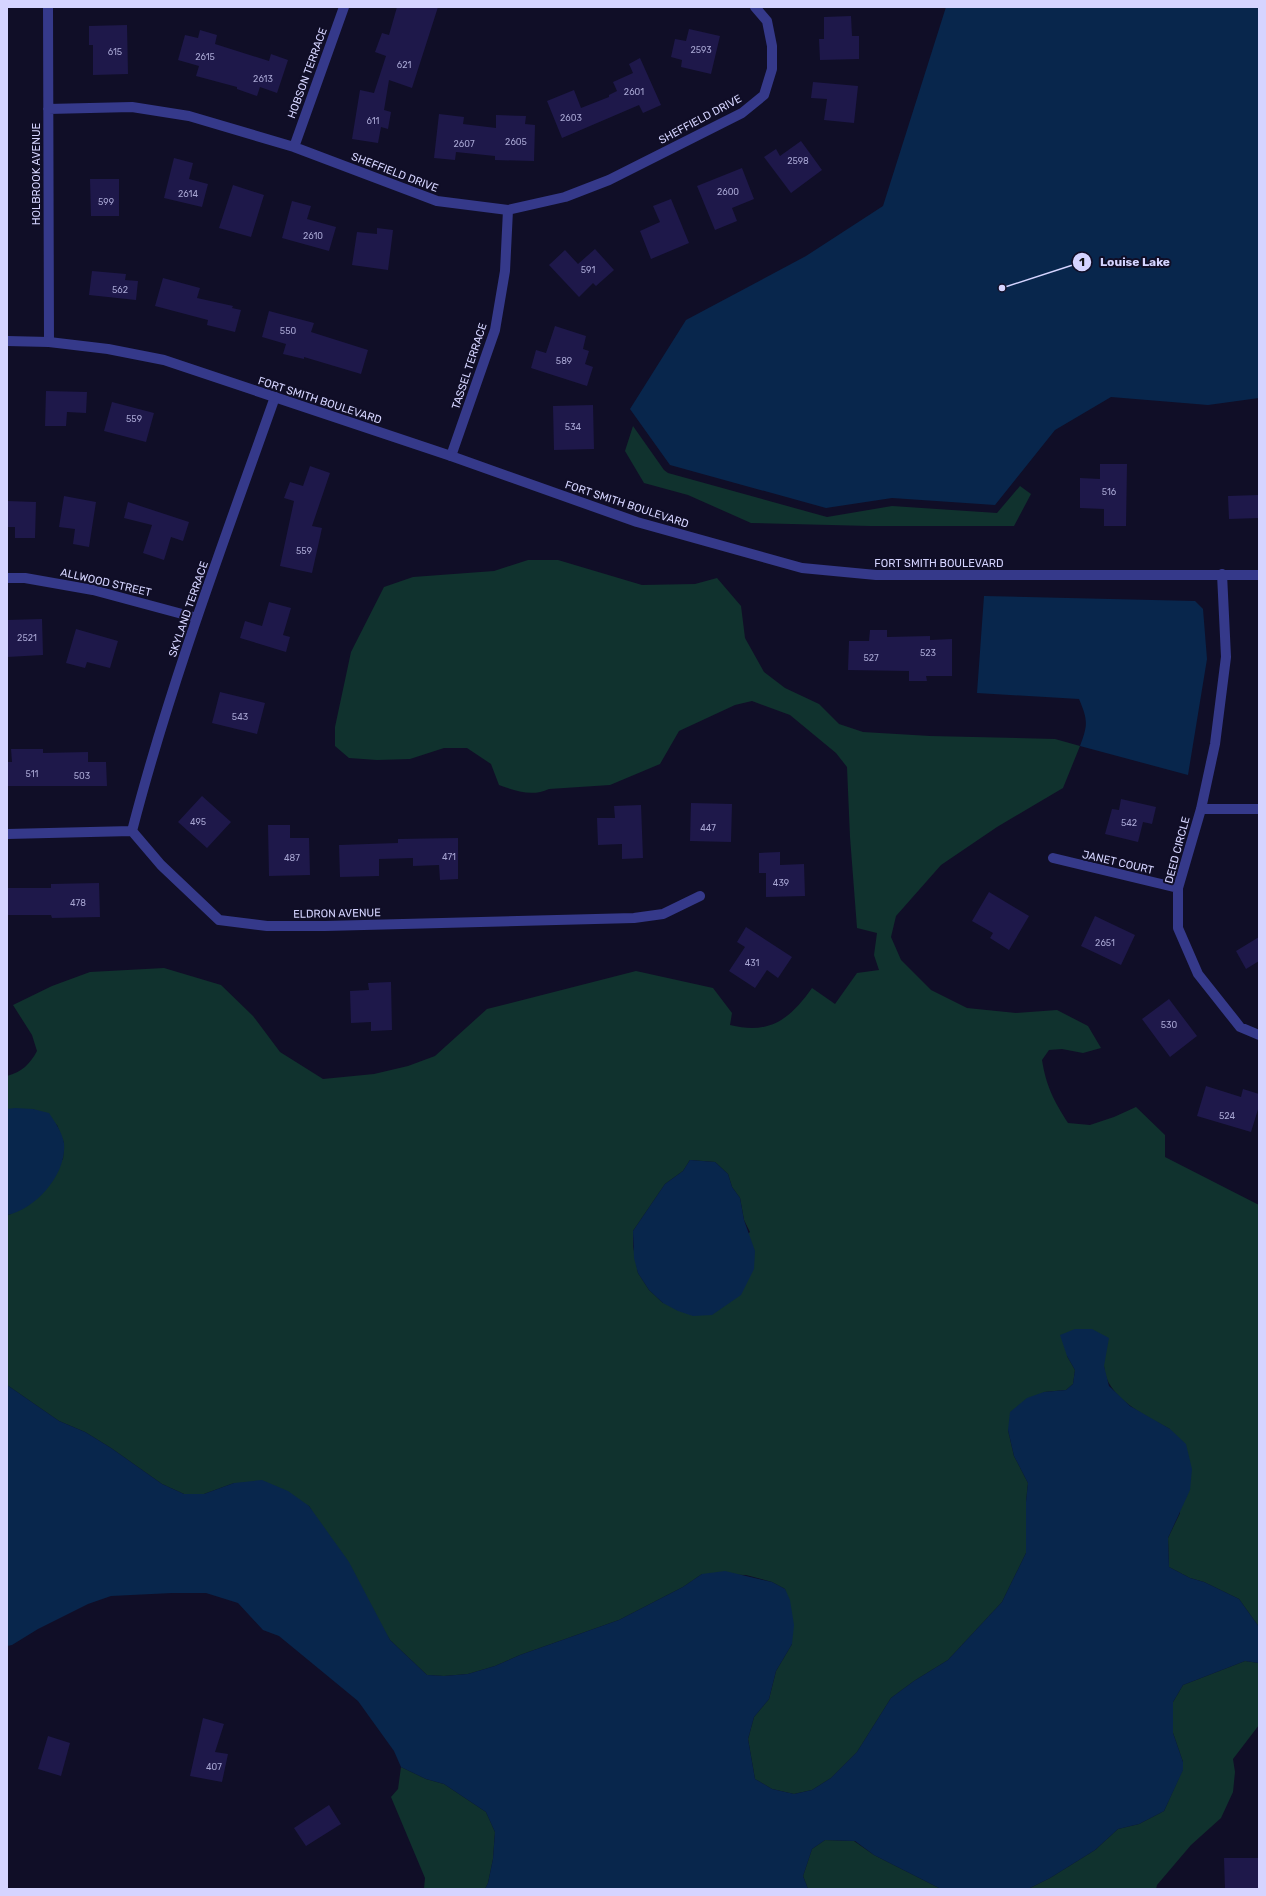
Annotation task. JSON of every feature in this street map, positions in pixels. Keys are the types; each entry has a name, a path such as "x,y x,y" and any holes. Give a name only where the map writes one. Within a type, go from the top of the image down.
{"street":[{"name":"HOLBROOK AVENUE","path":"48,7 49,342"},
{"name":"HOBSON TERRACE","path":"294,147 344,7"},
{"name":"SHEFFIELD DRIVE","path":"48,109 132,107 189,116 294,147 437,201 508,210 565,197 609,180 742,113 764,95 772,69 772,46 767,21 755,7"},
{"name":"TASSEL TERRACE","path":"451,456 495,330 505,271 508,210"},
{"name":"FORT SMITH BOULEVARD","path":"7,341 49,342 108,349 164,360 451,456 637,522 802,568 876,575 1259,574"},
{"name":"SKYLAND TERRACE","path":"132,831 150,761 197,618 275,397"},
{"name":"DEED CIRCLE","path":"1222,574 1226,657 1215,744 1201,809 1178,888 1178,928 1198,974 1240,1027 1259,1035"},
{"name":"ALLWOOD STREET","path":"7,578 25,578 93,590 197,618"},
{"name":"DEED CIRCLE","path":"1201,809 1259,809"},
{"path":"7,834 132,831"},
{"name":"ELDRON AVENUE","path":"132,831 161,865 219,920 267,926 325,926 634,918 663,914 700,896"},
{"name":"JANET COURT","path":"1053,858 1178,888"}],"green space":[{"path":"633,426 664,470 668,473 827,517 892,506 997,513 1020,486 1031,494 1014,526 870,526 751,523 688,495 644,483 625,451"},
{"path":"528,560 558,560 642,585 695,584 717,578 741,606 745,638 764,672 785,688 819,704 839,724 863,732 930,736 1055,739 1080,746 1063,788 997,827 941,865 896,916 891,937 901,960 931,990 967,1008 1016,1013 1057,1010 1088,1026 1101,1048 1083,1053 1062,1049 1049,1050 1042,1060 1051,1093 1068,1123 1090,1125 1114,1117 1136,1107 1165,1135 1165,1157 1259,1205 1259,1627 1239,1599 1204,1582 1190,1578 1169,1567 1168,1538 1180,1513 1170,1429 1139,1412 1119,1396 1111,1387 1106,1377 1104,1366 1108,1338 1067,1356 1075,1370 1073,1384 1066,1390 1044,1392 1008,1430 1014,1456 1028,1483 1026,1502 1026,1553 1002,1602 948,1660 914,1681 891,1698 857,1752 831,1778 812,1790 794,1794 772,1789 755,1779 748,1739 754,1717 769,1699 776,1671 792,1644 785,1589 772,1582 746,1575 702,1574 683,1587 619,1620 520,1655 495,1666 468,1674 444,1676 427,1675 390,1640 309,1506 234,1483 204,1494 184,1494 162,1484 111,1448 85,1432 59,1421 7,1385 7,1215 11,1214 63,1159 64,1143 57,1125 33,1109 7,1109 7,1076 25,1067 37,1051 32,1035 13,1005 52,986 90,972 164,968 221,985 253,1016 280,1052 323,1079 374,1074 408,1066 435,1056 487,1009 636,971 713,988 732,1013 730,1025 744,1028 757,1028 778,1022 787,1016 796,1008 812,988 835,1004 857,973 879,970 874,955 877,933 857,928 850,837 847,767 836,753 790,715 752,701 735,705 679,731 660,764 610,785 549,789 536,793 518,791 499,785 491,764 467,748 444,748 410,759 377,760 349,758 335,746 335,727 351,652 384,587 413,577 494,571","holes":["690,1160 715,1162 728,1174 732,1187 740,1198 744,1220 750,1232 663,1303 649,1290 638,1273 633,1246 633,1231 665,1184 683,1171"]},
{"path":"1245,1661 1259,1663 1259,1725 1233,1759 1235,1772 1233,1792 1221,1818 1191,1845 1157,1885 1156,1889 1028,1889 1050,1878 1095,1850 1118,1829 1139,1824 1164,1811 1183,1769 1183,1762 1173,1733 1173,1702 1183,1685"},
{"path":"401,1767 426,1779 444,1784 486,1812 495,1832 493,1859 488,1883 485,1889 424,1889 425,1878 391,1797 398,1789"},
{"path":"825,1840 854,1841 874,1855 941,1889 808,1889 803,1876 812,1849"}],"water":[{"path":"946,7 1259,7 1259,398 1208,405 1111,397 1055,430 995,505 892,498 826,508 670,465 630,409 686,320 806,256 883,206"},
{"path":"984,596 1195,601 1203,609 1207,659 1188,775 1080,746 1086,727 1086,722 1079,699 977,693"},
{"path":"7,1109 33,1109 49,1113 62,1135 64,1155 55,1178 39,1198 29,1206 7,1215"},
{"path":"690,1160 715,1162 728,1174 732,1187 740,1198 744,1220 755,1251 754,1269 741,1295 712,1315 693,1316 678,1311 663,1303 649,1290 638,1273 634,1258 633,1231 665,1184 683,1171"},
{"path":"1075,1329 1092,1329 1109,1338 1104,1366 1109,1386 1130,1406 1170,1429 1186,1444 1192,1469 1190,1490 1168,1538 1169,1567 1190,1578 1204,1582 1239,1599 1259,1627 1259,1663 1245,1661 1183,1685 1173,1702 1173,1733 1183,1762 1183,1770 1164,1811 1139,1824 1118,1829 1095,1850 1050,1878 1028,1889 941,1889 874,1855 855,1841 825,1840 812,1849 803,1876 808,1889 485,1889 488,1883 493,1859 495,1832 486,1812 444,1784 426,1779 401,1767 394,1751 358,1701 279,1636 263,1630 238,1603 206,1593 111,1596 88,1604 38,1629 12,1645 7,1646 7,1385 59,1421 85,1432 111,1448 162,1484 184,1494 204,1494 234,1483 262,1480 288,1491 309,1506 349,1562 390,1640 427,1675 444,1676 468,1674 495,1666 520,1655 619,1620 683,1587 702,1574 725,1571 772,1582 785,1589 790,1600 794,1625 792,1644 776,1671 769,1699 754,1717 748,1739 755,1779 772,1789 794,1794 812,1790 831,1778 857,1752 891,1698 914,1681 948,1660 1002,1602 1026,1553 1026,1502 1028,1483 1014,1456 1008,1430 1010,1412 1027,1398 1044,1392 1066,1390 1073,1384 1075,1370 1067,1356 1060,1335"}],"building":[{"path":"397,7 438,7 412,88 389,80 384,110 391,112 388,129 381,127 378,143 352,139 360,90 374,93 386,56 375,52 382,33 389,35"},
{"path":"851,16 852,36 859,36 859,59 820,60 819,39 824,39 824,17"},
{"path":"127,25 128,74 93,75 93,45 89,45 89,26"},
{"path":"689,29 720,36 711,74 681,67 682,60 671,57 675,39 686,41"},
{"path":"200,30 217,35 215,44 269,61 271,54 288,60 277,93 260,87 257,96 237,89 237,87 196,76 199,66 178,60 185,35 198,38"},
{"path":"640,58 661,105 643,113 639,105 562,138 547,101 574,90 581,108 609,97 609,95 617,91 613,82 633,73 629,64"},
{"path":"813,82 858,86 854,123 824,120 827,99 811,98"},
{"path":"439,114 464,117 463,124 496,128 496,115 526,116 525,124 535,125 534,161 495,160 495,156 456,152 455,160 434,158"},
{"path":"801,141 822,170 791,193 764,157 776,149 780,156"},
{"path":"174,158 193,163 189,179 208,184 202,207 164,198"},
{"path":"742,168 754,199 732,208 737,221 715,230 697,186"},
{"path":"90,179 119,179 119,216 91,216"},
{"path":"233,185 264,195 251,237 219,228"},
{"path":"671,199 689,243 651,259 640,231 660,222 653,206"},
{"path":"292,201 311,206 307,219 336,227 329,251 282,238"},
{"path":"377,228 393,230 388,270 352,265 357,232 377,234"},
{"path":"595,249 614,270 596,286 593,283 579,297 549,265 565,250 578,264"},
{"path":"92,271 126,274 125,280 138,281 136,300 89,295"},
{"path":"163,278 200,288 197,298 233,306 232,308 241,310 235,332 207,325 208,320 155,306"},
{"path":"269,311 314,323 311,332 368,350 361,374 304,357 304,359 283,354 286,344 262,337"},
{"path":"555,326 586,336 583,349 589,351 585,364 593,367 587,386 531,368 536,350 546,353"},
{"path":"46,391 87,392 86,413 67,412 66,426 45,426"},
{"path":"112,402 154,413 146,442 104,431"},
{"path":"593,405 594,449 554,450 553,406"},
{"path":"1100,464 1127,464 1126,526 1104,526 1104,509 1080,508 1080,478 1100,479"},
{"path":"310,466 330,473 312,526 322,528 312,573 280,566 294,501 284,498 290,482 303,486"},
{"path":"1259,495 1259,518 1229,519 1228,496"},
{"path":"64,496 96,502 89,547 73,544 75,529 59,527"},
{"path":"7,501 36,502 35,538 15,538 15,527 7,527"},
{"path":"128,502 189,522 183,541 171,537 164,560 143,553 152,525 124,518"},
{"path":"269,602 291,608 283,635 290,637 286,652 240,638 245,621 262,626"},
{"path":"42,619 43,655 7,657 7,620"},
{"path":"76,629 118,641 110,668 87,662 85,668 66,663"},
{"path":"870,630 887,630 887,637 930,636 930,640 952,639 952,676 926,676 927,681 909,681 909,671 848,670 849,641 869,641"},
{"path":"220,692 265,703 257,734 212,723"},
{"path":"11,749 43,749 43,753 88,752 88,762 106,762 107,786 7,786 7,762 12,762"},
{"path":"202,796 231,822 207,848 178,822"},
{"path":"1121,799 1156,807 1152,824 1143,822 1138,842 1105,834 1112,809 1119,810"},
{"path":"691,803 732,804 731,842 690,841"},
{"path":"641,805 643,858 622,859 622,844 598,845 597,818 615,818 614,806"},
{"path":"268,825 290,825 290,838 309,838 310,875 269,876"},
{"path":"458,838 458,879 440,880 439,865 413,866 413,858 379,859 379,876 340,877 339,845 398,843 398,839"},
{"path":"780,852 780,865 804,864 805,896 766,897 766,873 759,873 759,853"},
{"path":"99,883 100,917 52,918 51,915 7,915 7,888 51,888 51,884"},
{"path":"989,892 1029,916 1009,950 990,938 993,933 972,921"},
{"path":"1095,916 1135,935 1121,965 1081,946"},
{"path":"746,927 792,957 778,978 767,970 755,988 729,971 745,947 737,942"},
{"path":"1259,937 1259,961 1246,969 1236,951"},
{"path":"391,982 392,1030 371,1031 371,1022 351,1023 350,991 369,990 368,983"},
{"path":"1169,999 1197,1036 1170,1057 1142,1019"},
{"path":"1206,1086 1241,1097 1243,1089 1259,1094 1259,1106 1251,1132 1197,1116"},
{"path":"203,1718 224,1724 215,1752 228,1754 222,1782 190,1776"},
{"path":"48,1736 70,1743 61,1776 38,1769"},
{"path":"329,1805 341,1824 306,1846 294,1828"},
{"path":"1224,1858 1259,1858 1259,1889 1225,1889"}],"place":[{"name":"Louise Lake","path":"1002,288"}]}
